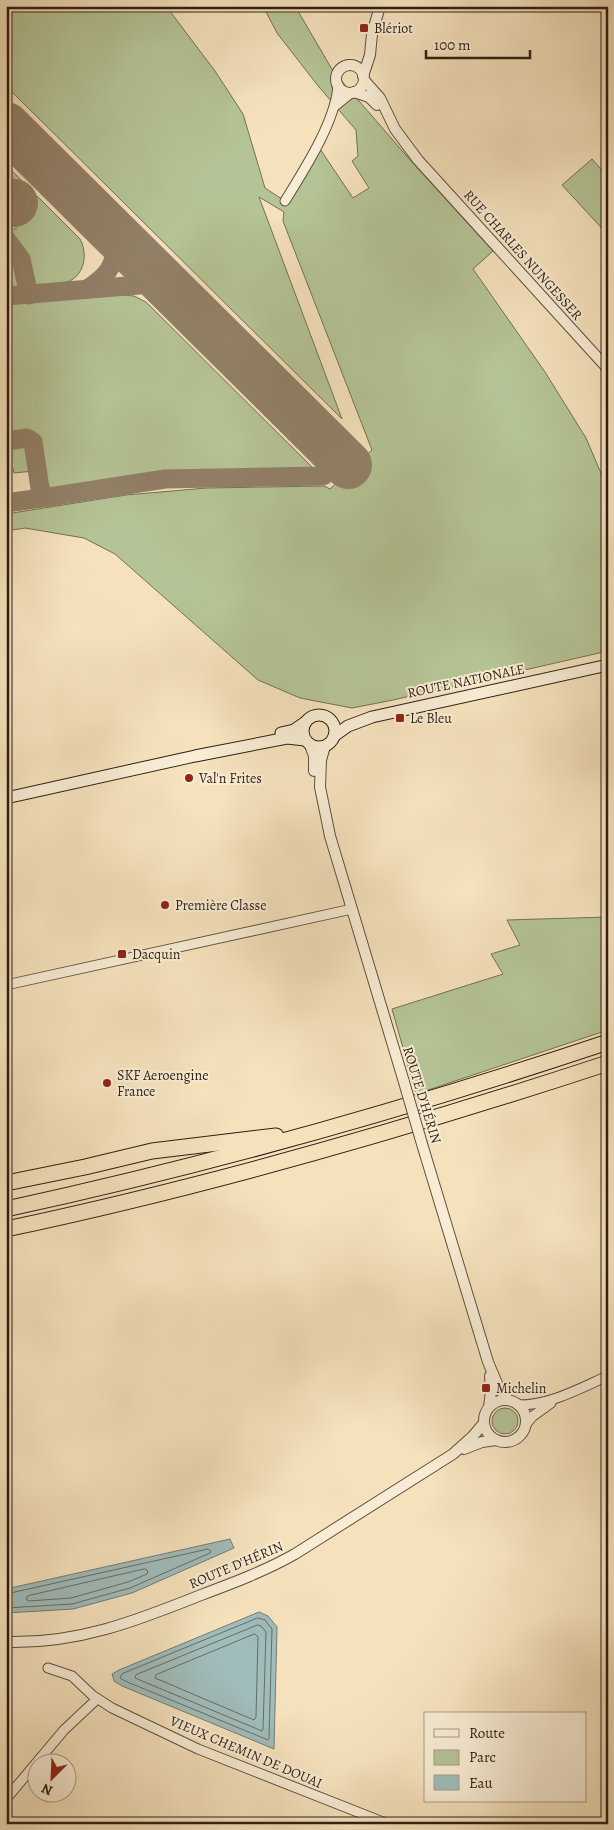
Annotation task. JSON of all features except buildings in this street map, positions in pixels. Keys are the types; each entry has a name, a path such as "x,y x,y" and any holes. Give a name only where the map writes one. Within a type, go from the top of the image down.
{"highway":[{"path":"6,1208 174,1170 356,1121 608,1042"},
{"path":"6,1229 128,1202 287,1161 444,1116 608,1063"},
{"path":"6,1183 144,1153 286,1134 356,1121"}],"main road":[{"name":"ROUTE NATIONALE","path":"334,736 348,726 372,717 608,665"},
{"path":"194,756 291,731 314,715 321,714 330,718 346,720 372,717"},
{"path":"6,798 194,756 287,738 296,737 319,747 326,746 334,736 334,726 330,718"},
{"path":"304,723 302,732 308,742"}],"street":[{"path":"285,201 313,153 333,108 338,85 337,77 340,71 346,66 354,66 360,62 364,55 368,30 378,6"},
{"path":"333,108 339,101 362,87 370,55 378,6"},
{"path":"354,66 360,70 364,78"},
{"name":"RUE CHARLES NUNGESSER","path":"364,78 380,98 395,129 418,160"},
{"path":"338,85 343,91 352,93"},
{"name":"RUE CHARLES NUNGESSER","path":"352,93 366,95 374,101 395,137 608,369"},
{"name":"ROUTE D'HÉRIN","path":"308,742 314,756 316,806 330,836"},
{"name":"ROUTE D'HÉRIN","path":"326,746 321,760 320,787 330,836 488,1362 499,1388 508,1400"},
{"path":"6,985 352,909"},
{"name":"ROUTE D'HÉRIN","path":"488,1362 491,1386 489,1407"},
{"path":"519,1405 558,1398 608,1376"},
{"path":"526,1423 536,1413 558,1398"},
{"path":"508,1400 519,1405 525,1412 526,1423 523,1433 516,1439 507,1442 496,1440 489,1434 484,1423 485,1414 489,1407 496,1402 508,1400"},
{"name":"ROUTE D'HÉRIN","path":"454,1454 484,1423"},
{"name":"ROUTE D'HÉRIN","path":"6,1642 56,1640 96,1633 156,1613 255,1574 295,1554 454,1454 482,1442 496,1440"},
{"name":"VIEUX CHEMIN DE DOUAI","path":"48,1668 72,1676 97,1699 118,1711 198,1749 388,1824"},
{"path":"6,1799 64,1730 97,1699"}],"green space":[{"path":"6,6 166,6 215,71 243,114 265,188 288,203 320,149 353,198 369,188 352,161 358,156 356,130 319,87 277,33 263,6 295,6 333,71 493,251 473,269 545,372 586,438 603,478 608,502 608,651 352,708 300,698 258,680 115,554 84,538 25,528 6,531 6,514 126,495 206,488 324,486 330,489 372,450 283,221 284,212 259,197 342,419 6,86"},
{"path":"592,159 608,177 608,235 562,185"},
{"path":"6,165 80,239 84,251 83,264 78,275 73,279 56,284 35,285 33,283 23,252 6,231 6,229 16,229 13,178 6,178"},
{"path":"6,246 15,258 23,286 6,287"},
{"path":"121,295 134,296 146,302 317,472 165,475 58,491 47,489 43,483 37,443 34,439 23,435 6,438 6,304"},
{"path":"18,443 32,452 34,471 14,473 13,468 6,469 6,444"},
{"path":"608,917 608,1030 416,1094 392,1009 503,974 491,954 520,945 507,920"},
{"path":"505,1408 514,1412 518,1421 514,1430 505,1434 496,1430 492,1421 496,1412"}],"water":[{"path":"230,1539 234,1548 132,1593 73,1609 6,1613 6,1589"},
{"path":"259,1612 268,1616 277,1627 274,1749 114,1681 112,1674 119,1670"}],"taxiway":[{"path":"87,289 104,275 113,261 113,244 105,224"},
{"path":"6,239 21,259 29,295"},
{"path":"6,296 151,284 163,287 174,293"},
{"path":"6,441 27,438 33,442 40,488 43,494 49,497 165,479 323,476 332,465 326,443"},
{"path":"6,503 49,497"}],"runway":[{"path":"6,126 348,465"},
{"path":"6,204 14,203"}],"place":[{"name":"Blériot","path":"364,28"},
{"name":"Le Bleu","path":"400,718"},
{"name":"Val'n Frites","path":"189,778"},
{"name":"Première Classe","path":"165,905"},
{"name":"Dacquin","path":"122,954"},
{"name":"SKF Aeroengine France","path":"107,1083"},
{"name":"Michelin","path":"486,1388"}]}
